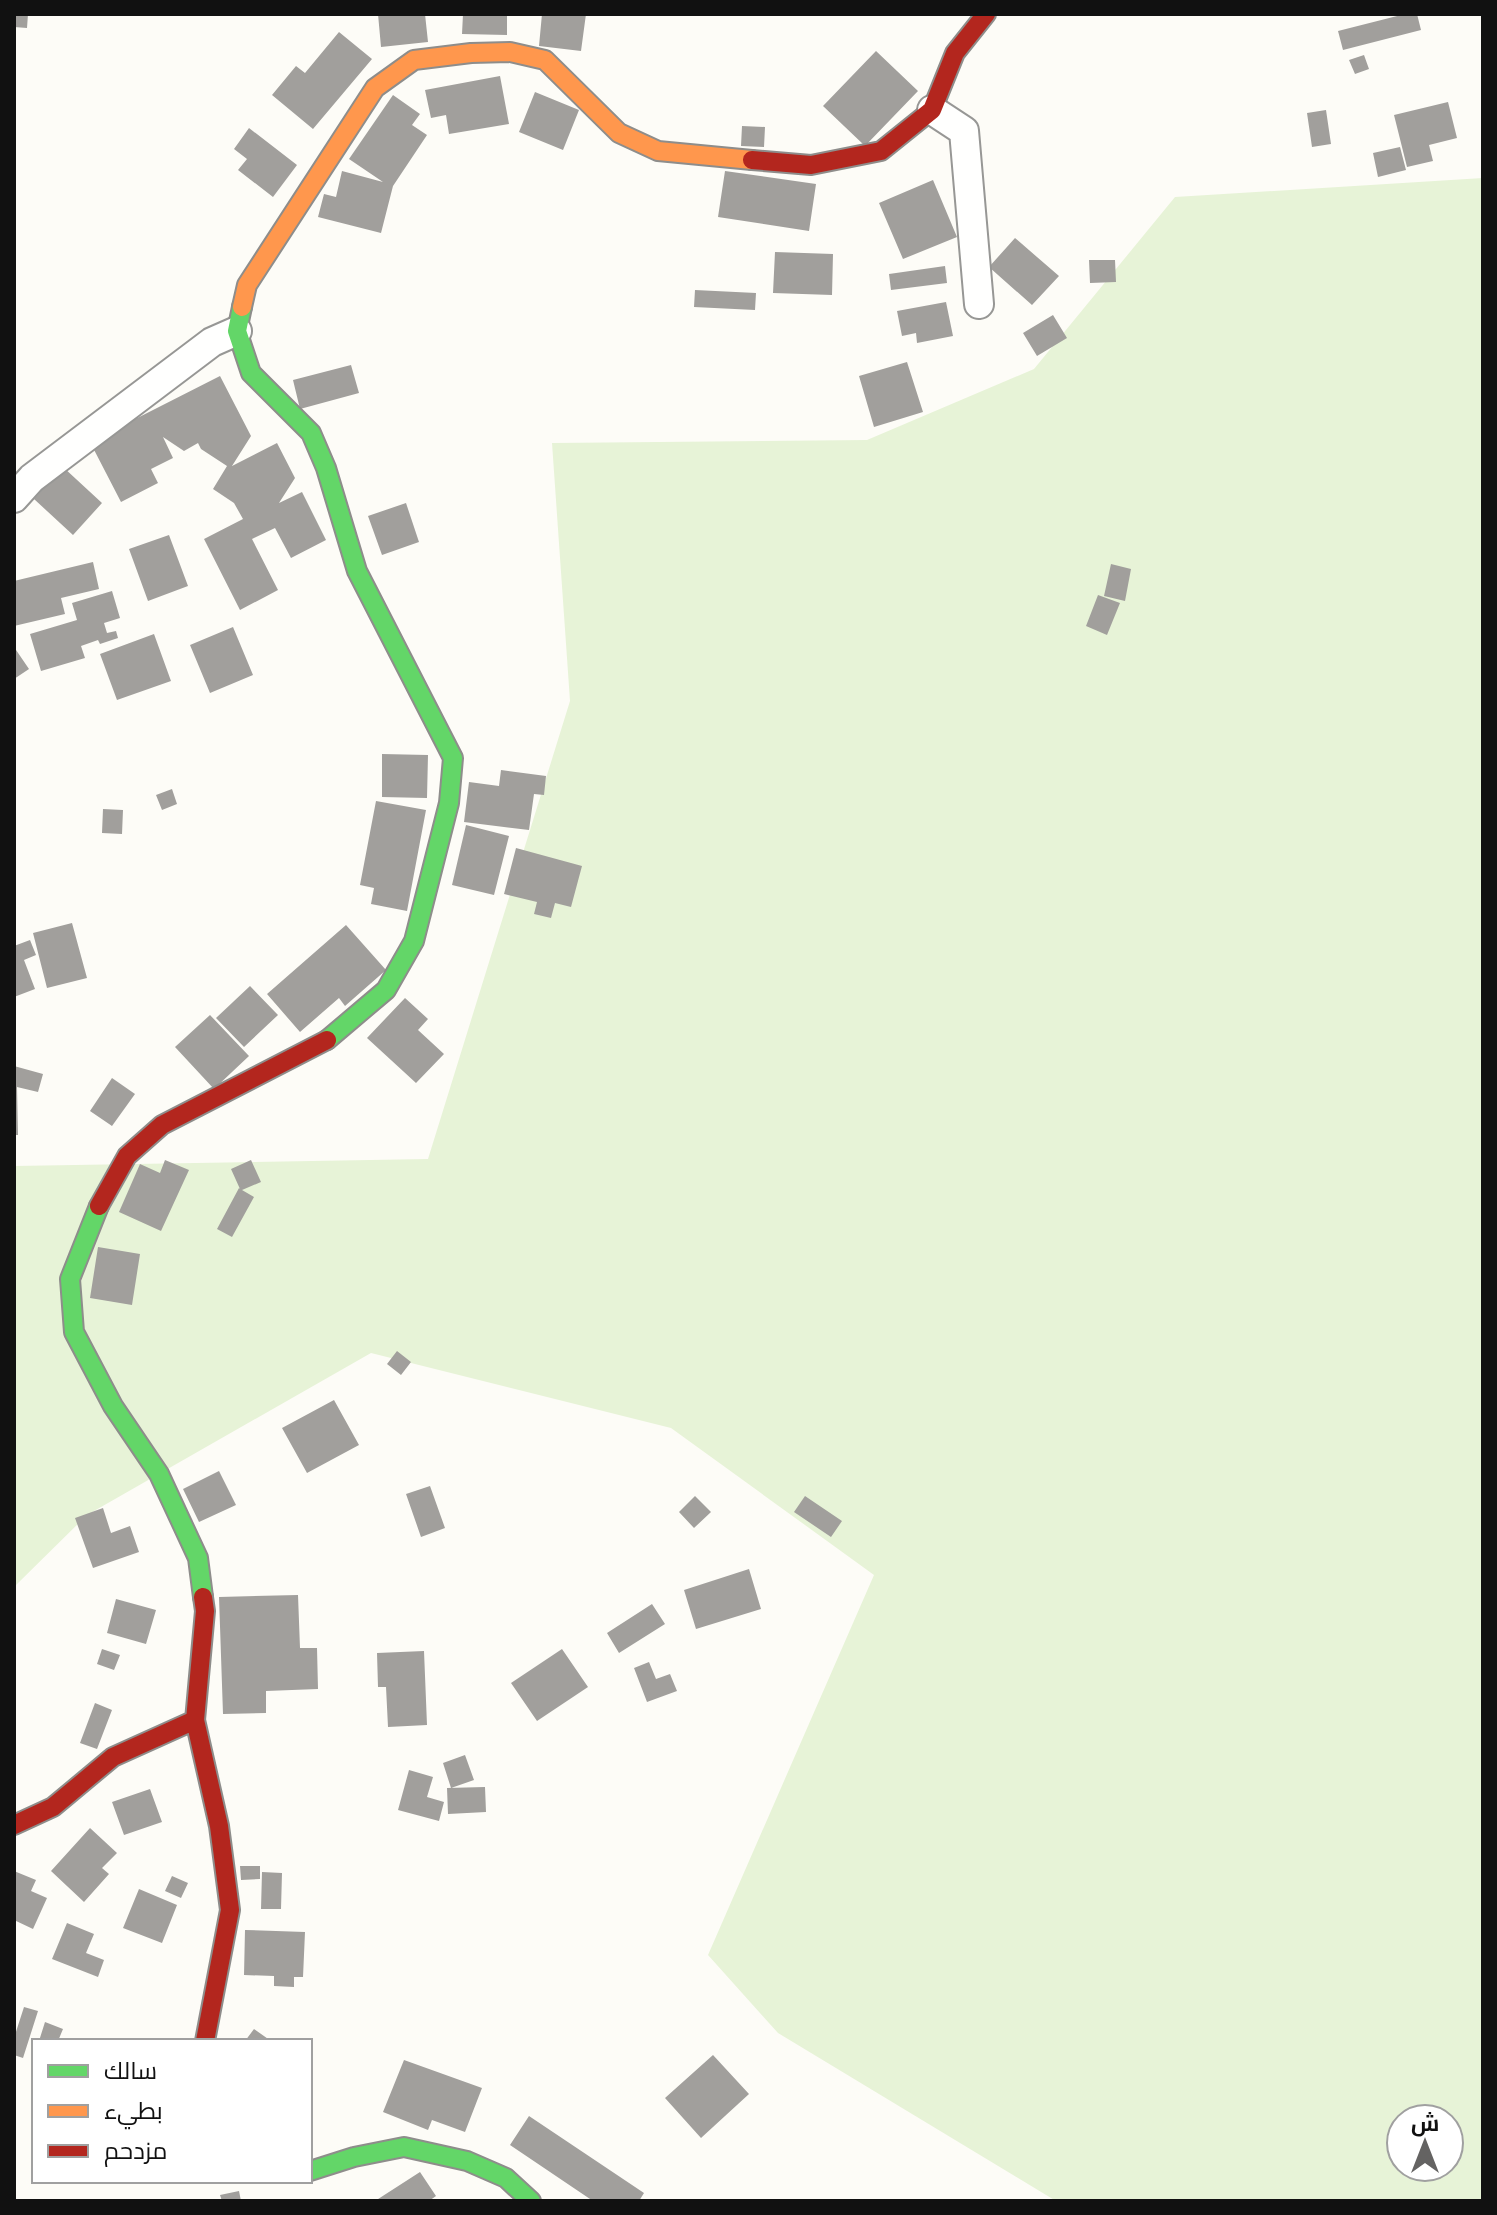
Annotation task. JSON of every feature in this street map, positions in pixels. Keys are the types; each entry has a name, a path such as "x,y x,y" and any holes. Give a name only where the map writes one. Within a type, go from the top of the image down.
{"street":[{"path":"205,2039 230,1910 219,1826 195,1720 205,1611 198,1558 159,1474 113,1406 74,1332 70,1279 95,1212 127,1156 162,1125 322,1044 386,990 414,941 449,803 453,758 357,571 326,468 311,433 251,373 237,331 247,285 375,88 414,60 510,52 545,60 619,133 658,151 811,165 881,151 932,110 955,53 986,14"},
{"path":"932,110 964,131 979,304"},
{"path":"14,498 32,478 212,342 237,331"},
{"path":"14,1825 53,1807 113,1757 195,1720"},
{"path":"312,2170 354,2157 404,2147 467,2161 506,2178 531,2201"}],"green space":[{"path":"1483,178 1483,2201 1056,2201 778,2033 708,1955 874,1575 671,1428 371,1353 87,1515 14,1587 14,1166 428,1159 570,701 552,443 867,440 1034,369 1175,197"}],"building":[{"path":"14,14 28,14 27,28 14,27"},
{"path":"378,14 425,14 428,42 381,47"},
{"path":"463,14 507,14 507,35 462,34"},
{"path":"542,14 586,14 581,51 539,46"},
{"path":"1405,14 1417,14 1421,30 1343,50 1338,31"},
{"path":"339,32 372,59 313,129 272,95 296,66 305,73"},
{"path":"876,51 918,91 865,146 823,106"},
{"path":"1364,55 1369,69 1355,74 1349,60"},
{"path":"500,76 509,124 449,134 446,115 431,118 425,90"},
{"path":"535,92 579,110 563,150 519,132"},
{"path":"393,95 420,114 412,125 427,135 393,186 381,233 318,217 324,194 336,197 342,171 383,182 349,159"},
{"path":"1448,102 1457,138 1429,145 1433,161 1407,167 1394,115"},
{"path":"1326,110 1331,144 1312,147 1307,113"},
{"path":"742,126 765,127 764,147 741,146"},
{"path":"249,128 297,165 273,197 238,170 247,159 234,149"},
{"path":"1400,147 1406,170 1378,177 1373,153"},
{"path":"725,171 816,184 809,231 718,217"},
{"path":"933,180 957,237 903,259 879,203"},
{"path":"1015,238 1059,276 1032,305 989,267"},
{"path":"775,252 833,254 832,295 773,293"},
{"path":"1089,260 1115,260 1116,282 1090,283"},
{"path":"945,266 947,283 891,290 889,274"},
{"path":"695,290 756,293 755,310 694,307"},
{"path":"946,302 953,336 917,343 916,333 902,336 897,311"},
{"path":"1053,315 1067,338 1037,356 1023,333"},
{"path":"907,362 923,412 874,427 859,376"},
{"path":"351,365 359,393 300,409 293,380"},
{"path":"220,376 251,436 232,466 277,443 295,478 279,503 302,492 326,540 291,558 275,528 252,539 278,590 240,610 204,539 243,519 234,503 213,489 227,466 201,449 198,443 184,451 163,437 173,458 151,469 158,483 121,502 90,442"},
{"path":"63,467 102,503 73,535 34,499"},
{"path":"406,503 419,542 382,555 368,516"},
{"path":"169,535 188,586 148,601 129,549"},
{"path":"93,562 99,589 61,598 65,614 14,626 14,581"},
{"path":"1111,564 1131,569 1125,601 1104,596"},
{"path":"112,591 120,618 104,623 107,633 116,631 118,638 81,646 85,658 41,671 30,634 77,620 72,603"},
{"path":"1098,595 1120,603 1107,635 1086,626"},
{"path":"233,627 253,675 210,693 190,645"},
{"path":"154,634 171,681 117,700 100,654"},
{"path":"14,647 29,669 14,679"},
{"path":"382,754 428,755 427,798 382,797"},
{"path":"501,770 546,776 544,795 534,794 529,830 464,822 469,782 499,786"},
{"path":"172,789 177,804 162,810 156,795"},
{"path":"376,801 426,810 407,911 371,904 374,888 360,885"},
{"path":"103,809 123,810 122,834 102,833"},
{"path":"466,825 509,836 494,895 452,885"},
{"path":"516,848 582,866 571,907 555,903 551,918 534,914 537,902 504,894"},
{"path":"72,923 87,978 47,988 33,933"},
{"path":"346,925 386,970 345,1006 339,998 300,1032 267,994"},
{"path":"30,940 36,955 24,960 35,989 14,997 14,946"},
{"path":"250,986 278,1015 244,1047 216,1018"},
{"path":"405,998 428,1019 418,1030 444,1054 416,1083 367,1038"},
{"path":"210,1015 249,1056 214,1089 175,1047"},
{"path":"14,1066 43,1074 38,1092 17,1087 18,1135 14,1135"},
{"path":"112,1078 135,1094 112,1126 90,1111"},
{"path":"165,1160 189,1170 161,1231 119,1212 140,1164 160,1173"},
{"path":"251,1160 261,1182 242,1190 254,1197 232,1237 217,1229 240,1189 231,1169"},
{"path":"98,1247 140,1254 132,1305 90,1298"},
{"path":"397,1351 411,1362 401,1375 387,1364"},
{"path":"334,1400 359,1445 307,1473 282,1428"},
{"path":"219,1471 236,1505 199,1522 183,1489"},
{"path":"430,1486 445,1528 421,1537 406,1494"},
{"path":"695,1496 711,1512 694,1528 679,1512"},
{"path":"805,1496 842,1521 831,1537 794,1512"},
{"path":"103,1508 111,1533 130,1526 139,1552 93,1568 75,1518"},
{"path":"749,1569 761,1609 696,1629 684,1590"},
{"path":"298,1595 300,1648 317,1648 318,1689 266,1691 266,1713 223,1714 219,1597"},
{"path":"116,1599 156,1610 146,1644 107,1633"},
{"path":"652,1604 665,1624 619,1653 607,1633"},
{"path":"102,1649 120,1655 114,1670 97,1664"},
{"path":"562,1649 588,1687 537,1721 511,1683"},
{"path":"424,1651 427,1725 388,1727 386,1687 378,1687 377,1653"},
{"path":"649,1662 656,1679 670,1674 677,1691 647,1702 634,1668"},
{"path":"95,1703 112,1710 97,1749 80,1743"},
{"path":"465,1755 474,1780 451,1788 443,1763"},
{"path":"409,1770 433,1777 427,1797 444,1802 439,1821 398,1810"},
{"path":"485,1787 486,1812 448,1814 447,1788"},
{"path":"150,1789 162,1822 124,1835 112,1802"},
{"path":"90,1828 117,1853 102,1868 109,1874 84,1902 51,1871"},
{"path":"240,1866 260,1866 260,1879 241,1880"},
{"path":"14,1871 36,1880 31,1891 47,1898 33,1929 14,1920"},
{"path":"262,1872 282,1873 281,1909 261,1909"},
{"path":"172,1876 188,1883 181,1898 165,1891"},
{"path":"139,1889 177,1905 162,1943 123,1928"},
{"path":"67,1923 94,1934 86,1953 104,1960 98,1977 52,1959"},
{"path":"245,1930 305,1932 303,1977 294,1977 294,1987 274,1986 274,1976 244,1975"},
{"path":"24,2007 38,2011 23,2058 14,2055 14,2038"},
{"path":"45,2022 63,2029 59,2039 40,2039"},
{"path":"254,2029 268,2039 246,2039"},
{"path":"713,2055 749,2094 701,2138 665,2098"},
{"path":"404,2060 482,2088 465,2132 432,2120 428,2130 383,2112"},
{"path":"529,2116 644,2193 639,2201 593,2201 510,2145"},
{"path":"420,2172 436,2196 429,2201 375,2201"},
{"path":"239,2191 241,2201 222,2201 220,2195"}],"traffic: fast":[{"path":"242,307 237,331 251,373 311,433 326,468 357,571 453,758 449,803 414,941 386,990 327,1040"},
{"path":"99,1206 70,1279 74,1332 113,1406 159,1474 198,1558 203,1597"},
{"path":"312,2170 354,2157 404,2147 467,2161 506,2178 531,2201"}],"traffic: slow":[{"path":"242,307 247,285 375,88 414,60 510,52 545,60 619,133 658,151 752,160"}],"traffic: jam":[{"path":"752,160 811,165 881,151 932,110 955,53 986,14"},
{"path":"99,1206 127,1156 162,1125 327,1040"},
{"path":"203,1597 205,1611 195,1720 219,1826 230,1910 205,2039"},
{"path":"14,1825 53,1807 113,1757 195,1720"}]}
